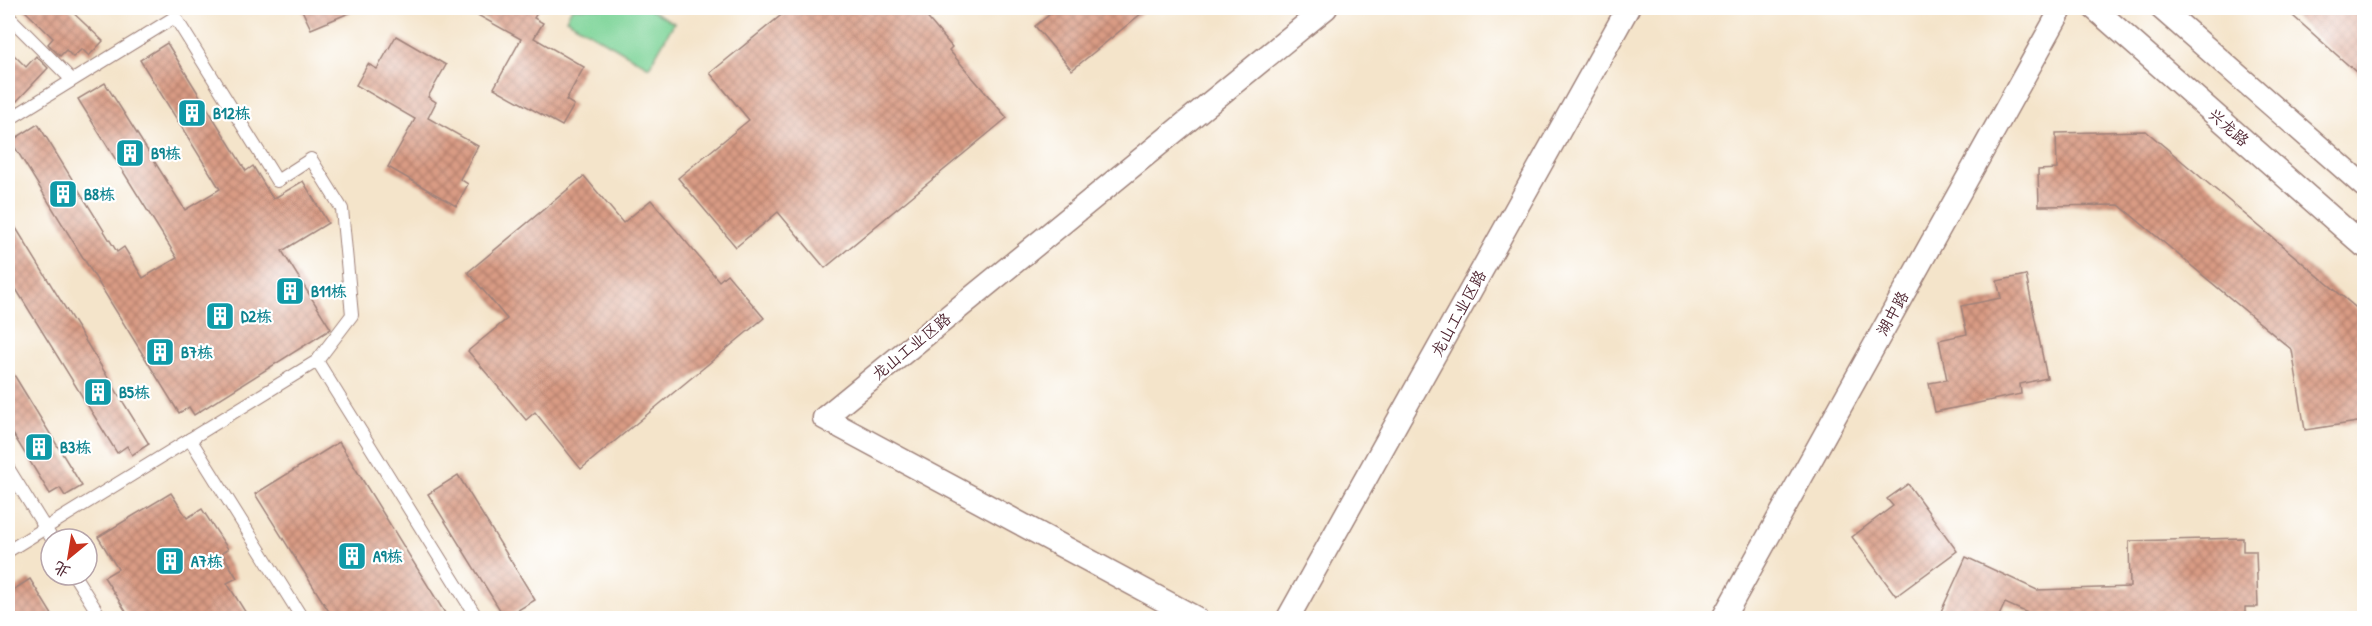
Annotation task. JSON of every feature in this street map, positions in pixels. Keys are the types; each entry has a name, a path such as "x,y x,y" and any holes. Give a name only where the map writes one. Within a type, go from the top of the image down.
{"street":[{"name":"龙山工业区路","path":"1196,618 824,418 1326,8"},
{"name":"龙山工业区路","path":"1288,618 1628,8"},
{"name":"湖中路","path":"1723,618 2062,8"},
{"name":"兴龙路","path":"2094,8 2364,246"},
{"path":"2162,8 2364,186"}],"lane":[{"path":"8,16 72,80"},
{"path":"8,119 175,17 277,180 311,159 342,209 352,315 317,361 190,439 59,527"},
{"path":"317,361 477,618"},
{"path":"190,439 302,618"},
{"path":"8,468 45,527"},
{"path":"8,551 39,538"},
{"path":"82,587 101,618"}],"green space":[{"path":"572,8 647,8 674,23 649,67 566,19"}],"building":[{"path":"22,8 68,8 103,41 89,56 82,49 73,57 66,50 60,56 48,44 53,38"},
{"path":"301,8 361,8 311,29"},
{"path":"465,8 540,8 534,18 543,23 534,38 584,67 566,100 574,105 562,126 494,88 521,39"},
{"path":"790,8 919,8 952,47 949,50 1007,118 825,268 778,212 736,247 678,178 749,120 710,73"},
{"path":"1058,8 1148,8 1072,70 1035,26"},
{"path":"2284,8 2364,8 2364,79"},
{"path":"396,36 446,65 428,97 436,102 428,118 478,146 460,179 468,184 456,206 388,167 415,119 356,85 368,64 377,69"},
{"path":"167,43 246,171 253,166 273,199 303,181 328,223 282,251 331,329 194,415 189,407 179,413 11,141 38,124 117,252 124,247 143,278 177,258 78,99 105,83 185,210 220,189 140,60"},
{"path":"8,49 26,67 36,56 48,68 16,102 8,96"},
{"path":"2146,131 2361,312 2364,335 2364,421 2305,430 2292,350 2119,205 2039,206 2038,170 2057,169 2056,133"},
{"path":"584,176 623,223 651,200 719,281 727,274 764,318 581,469 535,412 526,420 468,351 507,319 468,272"},
{"path":"8,215 149,444 132,455 127,446 117,453 8,276"},
{"path":"2026,275 2047,378 2020,384 2021,394 1935,412 1929,383 1947,380 1939,340 1967,334 1961,306 2001,298 1997,281"},
{"name":"B3栋","path":"8,365 82,486 65,496 60,488 50,494 8,426"},
{"name":"A9栋","path":"339,442 448,618 333,618 255,494"},
{"path":"458,475 535,600 505,618 428,494"},
{"path":"1908,484 1957,551 1896,596 1852,537 1893,506 1887,499"},
{"name":"A7栋","path":"171,493 187,518 202,509 228,549 222,553 237,578 227,583 249,618 130,618 104,577 118,569 99,536"},
{"path":"2243,538 2243,551 2256,551 2258,607 2245,607 2245,618 2067,618 2067,614 2032,615 2005,603 1998,618 1938,618 1966,557 2037,590 2130,587 2129,541"},
{"path":"30,579 54,618 8,618 8,593"}],"place":[{"name":"B12栋","path":"192,113"},
{"name":"B9栋","path":"130,153"},
{"name":"B8栋","path":"63,194"},
{"name":"B11栋","path":"290,291"},
{"name":"D2栋","path":"220,316"},
{"name":"B7栋","path":"160,352"},
{"name":"B5栋","path":"98,392"},
{"name":"B3栋","path":"39,447"},
{"name":"A9栋","path":"352,556"},
{"name":"A7栋","path":"170,561"}]}
